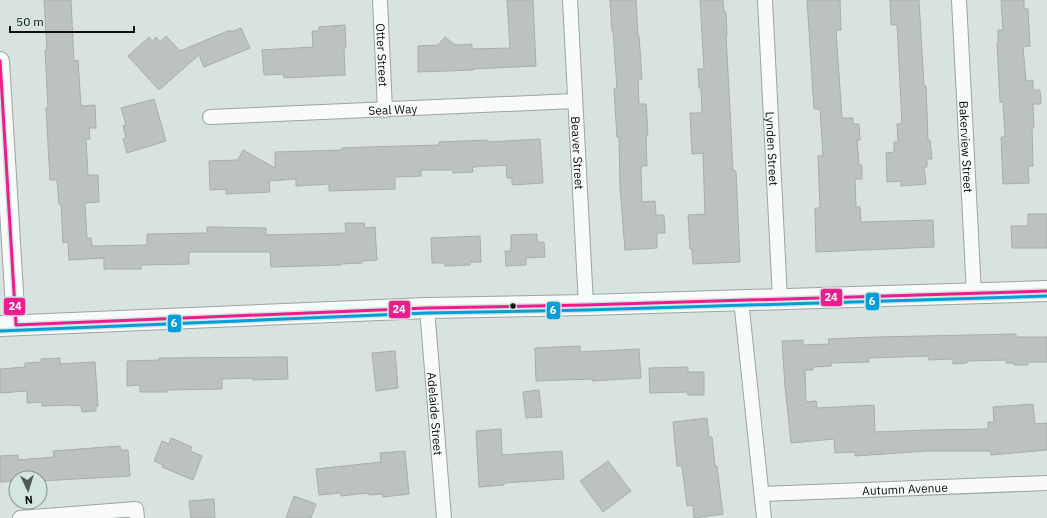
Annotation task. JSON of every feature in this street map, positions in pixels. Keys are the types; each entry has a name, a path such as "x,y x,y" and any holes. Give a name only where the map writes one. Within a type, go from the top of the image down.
{"main road":[{"path":"8,325 427,308 586,305 1047,291"}],"street":[{"name":"Otter Street","path":"380,0 385,110"},
{"name":"Beaver Street","path":"570,0 574,101 586,305"},
{"name":"Lynden Street","path":"765,0 780,299"},
{"name":"Bakerview Street","path":"959,0 974,294"},
{"path":"0,61 10,228 8,325"},
{"name":"Seal Way","path":"210,117 574,101"},
{"path":"0,258 10,228"},
{"path":"741,300 764,518"},
{"name":"Adelaide Street","path":"427,308 444,518"},
{"name":"Autumn Avenue","path":"762,494 1047,483"},
{"path":"20,518 136,509 137,518"}],"building":[{"path":"44,0 71,0 74,61 78,60 81,106 95,105 96,128 89,128 90,139 86,139 88,175 98,175 99,202 85,203 87,238 91,238 92,246 147,245 147,234 207,233 207,227 266,228 266,235 346,233 345,223 364,223 365,228 375,227 377,260 341,265 271,267 270,252 189,252 189,264 141,265 141,269 104,269 104,258 69,260 68,242 63,243 61,204 59,204 57,180 50,180 46,108 48,108 45,50 47,50"},
{"path":"507,0 533,0 536,66 418,72 418,46 438,45 445,37 455,45 472,44 472,49 510,48"},
{"path":"610,0 636,0 642,79 638,80 639,104 646,104 648,135 646,135 647,166 641,166 642,202 655,201 656,215 664,215 665,233 657,233 657,248 625,250 620,187 619,137 617,137 614,89 617,89"},
{"path":"700,0 723,0 724,12 726,12 733,171 736,171 740,262 693,264 692,249 690,249 688,215 705,214 703,153 692,154 690,113 702,113 701,88 699,88 698,69 704,69"},
{"path":"807,0 840,0 841,30 836,30 842,118 853,118 853,124 859,124 860,140 857,140 859,165 862,165 862,179 855,179 856,207 860,207 861,222 933,220 934,247 816,252 815,208 820,208 818,156 823,156 820,109 814,109"},
{"path":"890,0 919,0 924,86 926,86 928,140 930,140 932,159 927,159 927,167 924,167 926,184 901,186 901,181 887,182 886,153 894,152 894,142 898,142 897,124 902,124 897,25 891,25"},
{"path":"1001,0 1024,0 1024,9 1028,9 1030,46 1023,47 1026,81 1033,80 1033,90 1040,90 1041,104 1033,104 1033,166 1028,166 1029,183 1003,184 1001,137 1005,137 1003,102 1000,102 997,43 998,30 1003,30"},
{"path":"345,25 345,75 284,78 283,74 264,75 262,50 313,47 312,31 319,31 319,27"},
{"path":"241,28 250,48 204,67 199,55 159,90 128,56 149,37 152,41 156,37 160,42 166,36 180,51 230,30 231,32"},
{"path":"154,99 166,141 127,153 123,139 126,138 123,126 126,125 121,108"},
{"path":"540,139 543,183 512,185 512,178 507,178 506,165 472,167 473,172 453,173 453,170 421,170 421,176 395,177 395,189 329,191 329,184 296,186 296,179 269,181 270,192 226,194 226,189 210,190 209,161 238,160 243,150 275,168 275,152 439,145 439,142 487,140 487,142"},
{"path":"1028,214 1047,214 1047,248 1012,248 1011,226 1028,226"},
{"path":"537,234 537,242 544,242 545,257 526,258 526,265 506,266 505,251 511,251 511,235"},
{"path":"480,236 481,262 470,262 470,265 445,266 444,263 432,263 431,238"},
{"path":"1016,334 1016,337 1047,337 1047,362 1028,362 1028,365 1014,365 1014,363 1006,363 1006,360 967,361 967,363 953,364 953,359 929,360 928,356 868,358 869,362 831,363 831,366 813,367 813,370 805,370 806,402 816,401 817,408 874,405 875,432 988,429 988,422 994,422 993,407 1033,404 1035,424 1047,423 1047,450 991,455 990,451 927,451 855,456 855,452 835,453 834,439 791,443 782,341 803,340 803,345 829,344 828,339"},
{"path":"580,346 580,352 639,349 641,378 592,381 592,379 536,381 535,348"},
{"path":"395,351 398,388 376,391 372,353"},
{"path":"287,357 288,379 222,379 222,389 167,390 167,392 140,392 140,385 127,386 127,361 159,360 159,358"},
{"path":"60,358 60,364 95,362 98,406 96,406 96,411 82,412 81,405 42,406 42,402 27,403 27,391 0,393 0,369 25,367 25,363 41,362 41,359"},
{"path":"688,367 688,372 704,372 704,395 688,395 687,392 650,393 649,368"},
{"path":"539,390 542,417 526,418 523,392"},
{"path":"707,418 709,437 712,437 715,466 717,466 723,514 694,518 693,505 687,506 682,466 677,466 673,422"},
{"path":"501,429 502,455 562,451 564,479 504,483 504,485 479,487 476,431"},
{"path":"171,438 192,447 190,451 202,456 193,480 162,467 163,465 154,461 162,441 169,444"},
{"path":"120,446 121,450 128,450 130,476 48,481 48,470 8,470 8,482 0,482 0,456 18,455 18,460 54,457 53,451"},
{"path":"405,451 409,494 383,497 382,494 369,495 369,493 341,496 341,493 319,495 316,469 381,462 380,453"},
{"path":"608,461 631,491 603,512 580,481"},
{"path":"294,496 316,504 311,518 286,518"},
{"path":"214,499 215,518 191,518 189,501"}],"transit line":[{"name":"24","path":"0,61 16,325 427,308 586,305 1047,291"},
{"name":"6","path":"0,331 427,313 586,310 1047,296"}]}
